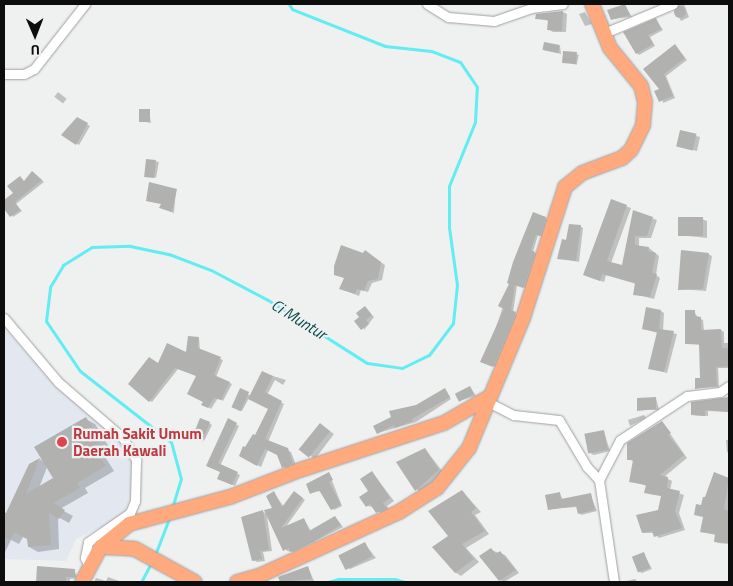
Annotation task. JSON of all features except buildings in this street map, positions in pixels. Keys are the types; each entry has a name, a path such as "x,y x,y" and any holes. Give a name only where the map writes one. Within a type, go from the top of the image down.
{"highway":[{"path":"237,582 261,575 399,512 437,488 469,448 523,318 565,187 582,173 622,158 631,150 643,125 645,102 641,86 602,34 592,4"},
{"path":"82,582 101,547 129,524 143,518 230,497 300,470 444,423 488,399"},
{"path":"101,547 144,552 193,582"}],"street":[{"path":"4,74 24,74 34,70 85,4"},
{"path":"427,4 448,17 494,21 531,8 563,4"},
{"path":"602,34 673,4"},
{"path":"4,318 58,382 123,438 136,460 132,507 115,526 88,542 85,558 89,566"},
{"path":"599,480 620,440 684,397 720,392 729,386"},
{"path":"488,399 514,415 560,420 587,467 599,480 614,582"}],"shaded area":[{"name":"Rumah Sakit Umum Daerah Kawali","path":"4,328 57,388 116,437 125,447 132,462 132,494 125,511 108,524 76,539 66,561 4,559"}],"waterway":[{"name":"Ci Muntur","path":"172,508 181,479 171,442 80,371 46,321 50,287 63,265 92,247 130,246 169,254 211,270 268,300 367,363 402,368 429,355 453,323 457,285 449,227 449,186 475,122 477,87 460,62 431,51 385,46 292,9 289,4"},
{"name":"Ci Muntur","path":"155,555 170,516"},
{"name":"Ci Muntur","path":"141,582 151,563"},
{"name":"Ci Muntur","path":"328,582 338,579 395,579 405,582"}],"place":[{"name":"Rumah Sakit Umum Daerah Kawali","path":"62,442"}]}
